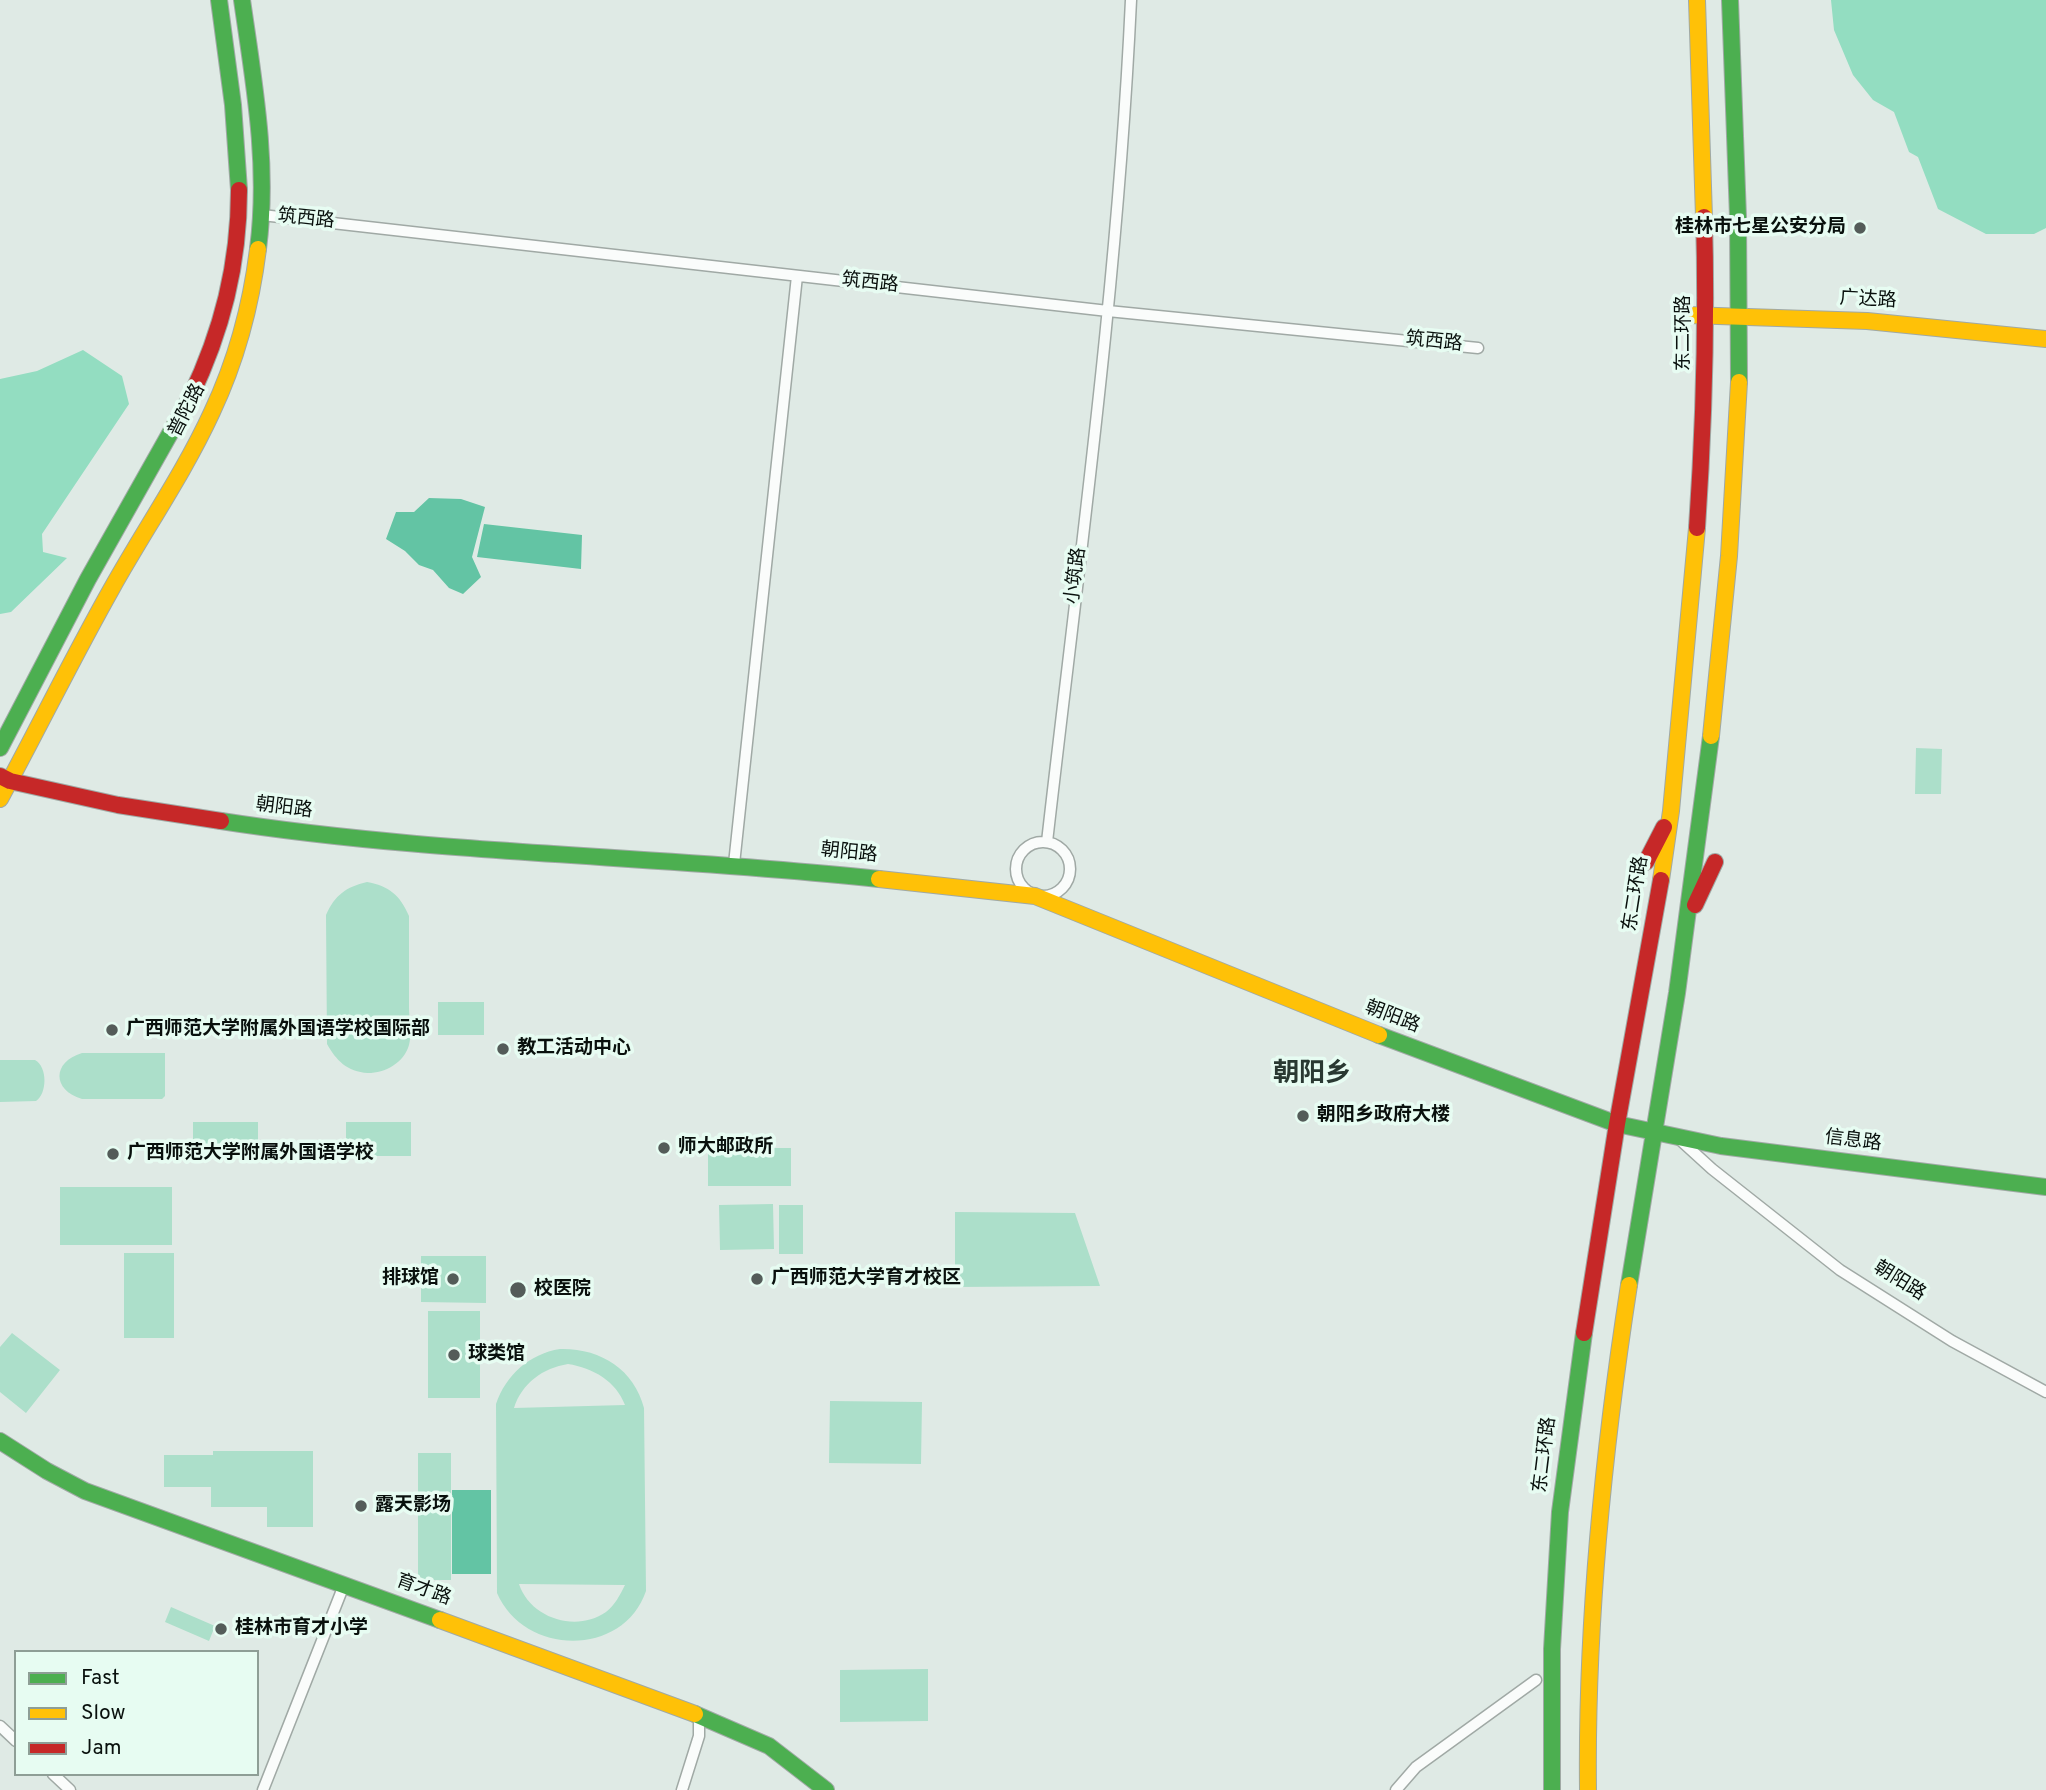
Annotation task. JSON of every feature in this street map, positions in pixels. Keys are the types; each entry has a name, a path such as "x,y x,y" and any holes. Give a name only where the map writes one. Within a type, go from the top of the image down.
{"main road":[{"name":"普陀路","path":"0,748 85,582 176,427 202,376 220,324 232,280 239,225 240,173 233,96 219,0"},
{"name":"普陀路","path":"0,799 5,778 198,439 224,385 248,308 262,215 259,116 242,0"},
{"name":"东二环路","path":"1552,1790 1552,1649 1560,1511 1578,1373 1617,1124 1656,916 1671,811 1696,547 1704,431 1707,315 1697,0"},
{"path":"1588,1790 1591,1619 1600,1504 1615,1378 1656,1132 1687,921 1716,697 1737,432 1740,315 1730,0"},
{"name":"广达路","path":"1688,315 1880,322 2046,339"},
{"name":"朝阳路","path":"5,778 118,805 299,833 433,845 734,864 1035,896 1359,1028 1617,1124 1656,1132"},
{"path":"1646,862 1671,811"},
{"path":"1687,921 1715,862"},
{"name":"信息路","path":"1656,1132 1721,1146 2046,1186"},
{"name":"育才路","path":"0,1441 47,1471 85,1490 610,1681 699,1716 769,1746 826,1790"}],"street":[{"name":"小筑路","path":"1047,842 1108,311 1125,125 1131,0"},
{"name":"筑西路","path":"262,215 1108,311 1478,348"},
{"path":"734,864 797,275"},
{"path":"1047,842 1063,850 1068,858 1070,875 1061,891 1044,897 1035,896 1020,886 1015,868 1017,859 1029,845 1047,842"},
{"name":"朝阳路","path":"1678,1137 1712,1169 1840,1270 1952,1341 2046,1392"},
{"path":"262,1790 344,1585"},
{"path":"1396,1790 1416,1767 1536,1681"},
{"path":"682,1790 699,1736 699,1716"},
{"path":"0,1726 14,1739"},
{"path":"55,1776 70,1790"}],"shaded area":[{"path":"1831,0 2046,0 2046,228 2034,234 1986,234 1938,209 1918,157 1909,152 1894,112 1873,100 1853,75 1834,30"},
{"path":"83,350 122,376 129,404 42,534 43,552 67,558 11,612 0,614 0,379 37,371"},
{"path":"429,498 461,499 485,507 472,557 481,577 463,594 449,588 433,570 419,565 405,551 386,539 396,512 414,512"},
{"path":"484,524 582,535 581,569 477,557"},
{"path":"1916,748 1942,749 1941,794 1915,794"},
{"path":"367,882 382,886 393,893 402,902 409,916 410,1031 410,1041 398,1062 387,1069 368,1073 343,1064 327,1044 326,915 342,893"},
{"path":"438,1002 484,1002 484,1035 438,1035"},
{"path":"82,1053 165,1053 165,1096 162,1099 82,1099 72,1095 61,1083 61,1069 72,1057"},
{"path":"0,1060 35,1060 39,1063 44,1074 44,1087 40,1098 36,1101 0,1102"},
{"path":"193,1122 258,1122 258,1155 193,1155"},
{"path":"346,1122 411,1122 411,1156 346,1156"},
{"path":"708,1148 791,1148 791,1186 708,1186"},
{"path":"60,1187 172,1187 172,1245 60,1245"},
{"path":"773,1204 774,1249 720,1250 719,1205"},
{"path":"779,1205 803,1205 803,1254 779,1254"},
{"path":"955,1212 1075,1213 1100,1286 955,1287"},
{"path":"124,1253 174,1253 174,1338 124,1338"},
{"name":"排球馆","path":"421,1256 486,1256 486,1303 421,1302"},
{"name":"球类馆","path":"428,1311 480,1311 480,1398 428,1398"},
{"path":"12,1333 60,1370 26,1413 0,1392 0,1347"},
{"path":"560,1349 575,1350 602,1357 624,1372 639,1394 644,1408 646,1591 634,1613 617,1628 596,1638 573,1641 550,1638 528,1629 510,1614 497,1593 496,1404 506,1384 520,1367","holes":["568,1364 595,1372 602,1377 616,1389 625,1405 514,1408 522,1391 535,1378 550,1369","519,1584 624,1585 625,1585 615,1603 606,1612 594,1618 568,1621 555,1619 533,1606"]},
{"path":"830,1401 922,1402 921,1464 829,1463"},
{"path":"213,1451 313,1451 313,1527 267,1527 267,1507 211,1507 211,1487 164,1487 164,1455 213,1455"},
{"path":"418,1453 451,1453 451,1580 418,1580"},
{"path":"452,1490 491,1490 491,1574 452,1574"},
{"path":"171,1607 215,1626 209,1641 165,1622"},
{"path":"928,1669 928,1721 840,1722 840,1670"}],"traffic: fast":[{"path":"219,0 233,105 239,190"},
{"path":"242,0 261,155 258,249"},
{"path":"1730,0 1738,217 1739,382"},
{"path":"0,748 88,579 190,398"},
{"path":"1629,1285 1677,993 1711,736"},
{"path":"221,821 385,841 879,879"},
{"path":"1379,1035 1617,1124 1721,1146 2046,1187"},
{"path":"1552,1790 1552,1649 1560,1512 1584,1333"},
{"path":"0,1441 85,1491 440,1620"},
{"path":"695,1714 769,1746 826,1790"}],"traffic: slow":[{"path":"1697,0 1704,217"},
{"path":"0,799 98,614 177,479 212,412 241,333 258,249"},
{"path":"1688,315 1867,321 2046,339"},
{"path":"1711,736 1729,556 1739,382"},
{"path":"1661,880 1671,811 1697,528"},
{"path":"879,879 1035,896 1379,1035"},
{"path":"1588,1790 1590,1663 1598,1537 1611,1411 1629,1285"},
{"path":"440,1620 695,1714"}],"traffic: jam":[{"path":"190,398 211,348 227,297 236,245 239,190"},
{"path":"1697,528 1704,373 1704,217"},
{"path":"0,776 10,781 118,805 221,821"},
{"path":"1646,862 1664,827"},
{"path":"1695,905 1715,862"},
{"path":"1584,1333 1617,1124 1661,880"}],"place":[{"name":"桂林市七星公安分局","path":"1860,228"},
{"name":"广西师范大学附属外国语学校国际部","path":"112,1030"},
{"name":"教工活动中心","path":"503,1049"},
{"name":"朝阳乡政府大楼","path":"1303,1116"},
{"name":"师大邮政所","path":"664,1148"},
{"name":"广西师范大学附属外国语学校","path":"113,1154"},
{"name":"排球馆","path":"453,1279"},
{"name":"广西师范大学育才校区","path":"757,1279"},
{"name":"校医院","path":"518,1290"},
{"name":"球类馆","path":"454,1355"},
{"name":"露天影场","path":"361,1506"},
{"name":"桂林市育才小学","path":"221,1629"}],"district":[{"name":"朝阳乡","path":"1312,1076"}]}
